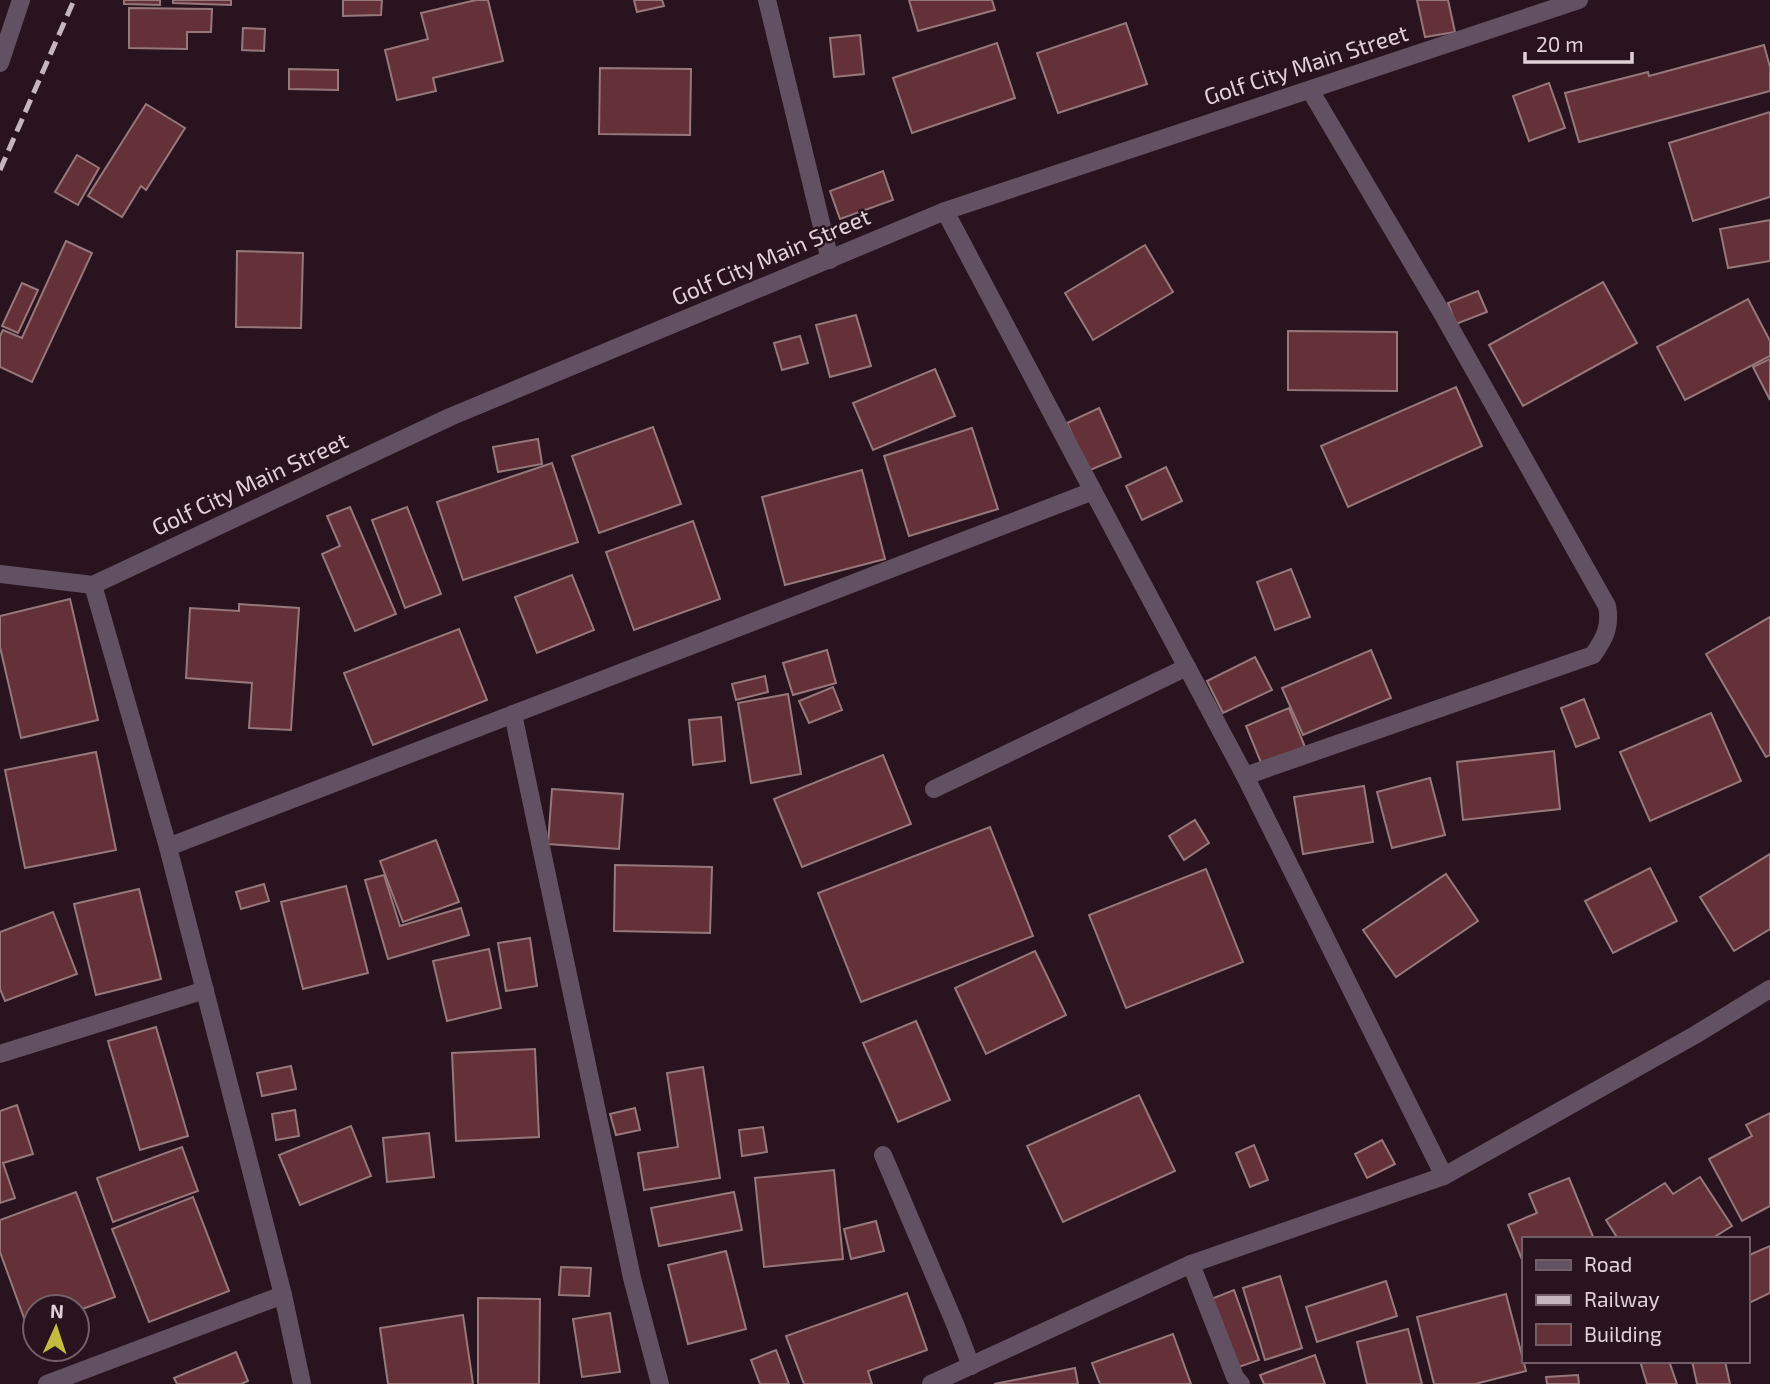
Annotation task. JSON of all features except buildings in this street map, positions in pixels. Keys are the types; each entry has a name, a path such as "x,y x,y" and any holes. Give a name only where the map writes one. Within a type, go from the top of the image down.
{"street":[{"path":"0,64 21,0"},
{"path":"767,0 830,260"},
{"name":"Golf City Main Street","path":"93,585 450,417 945,211 1579,0"},
{"path":"1245,776 1593,654 1604,639 1610,620 1607,606 1462,348 1310,90"},
{"path":"945,211 1245,776 1444,1176"},
{"path":"169,847 1093,491"},
{"path":"0,574 93,585 169,847 283,1295 302,1384"},
{"path":"934,789 1187,667"},
{"path":"513,715 632,1278 660,1384"},
{"path":"932,1384 1191,1265 1444,1176 1695,1035 1770,989"},
{"path":"0,1054 205,990"},
{"path":"883,1155 971,1366"},
{"path":"1191,1265 1235,1377 1241,1384"},
{"path":"47,1384 283,1295"}],"railway":[{"path":"0,170 74,0"}]}
